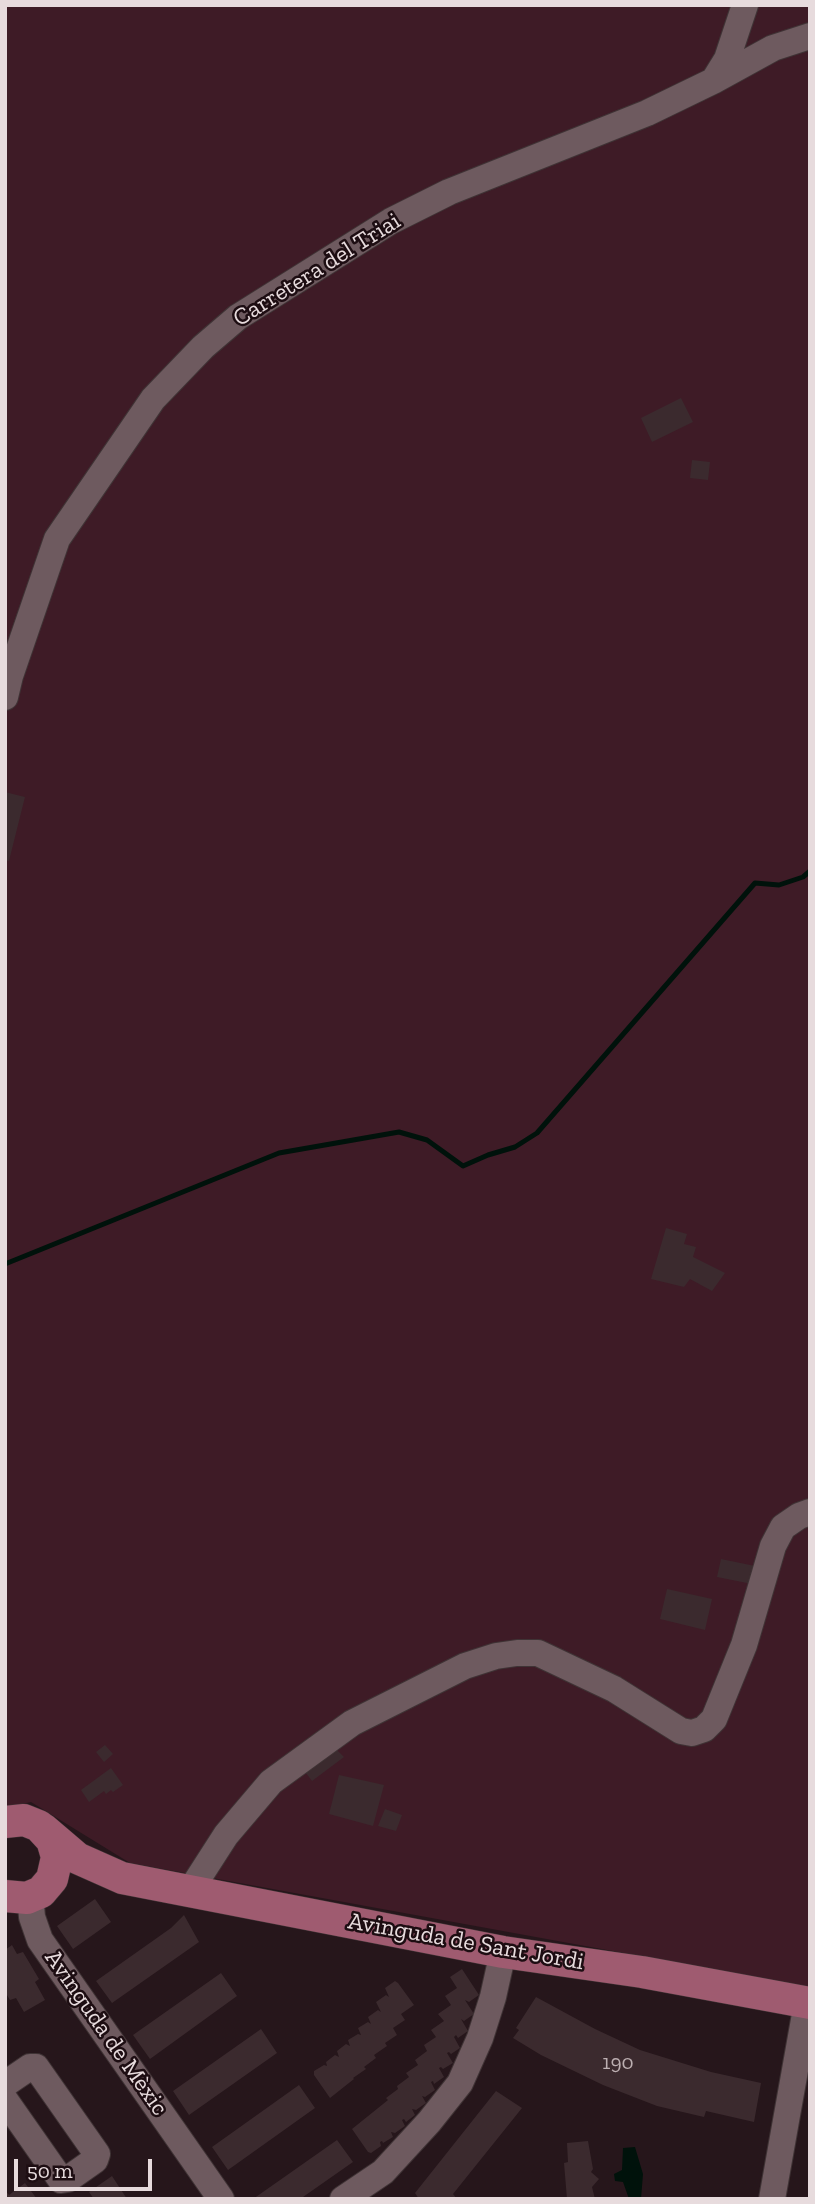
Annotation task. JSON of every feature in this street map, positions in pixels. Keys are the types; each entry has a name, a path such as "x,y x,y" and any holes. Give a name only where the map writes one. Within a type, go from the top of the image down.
{"main road":[{"path":"5,1822 24,1820 43,1829 56,1848 57,1865 52,1879 25,1895"},
{"name":"Avinguda de Sant Jordi","path":"43,1829 77,1858 122,1878 503,1952 642,1972 808,2003"},
{"name":"Avinguda de Sant Jordi","path":"25,1895 77,1881 122,1878"}],"street":[{"path":"713,81 727,59 745,5"},
{"name":"Carretera del Triai","path":"5,697 57,539 153,399 202,347 238,317 391,221 449,192 647,113 773,48 810,36"},
{"path":"190,1891 226,1835 271,1782 352,1723 465,1666 496,1656 538,1653 614,1689 681,1731 692,1733 704,1729 714,1720 744,1645 773,1546 783,1527 810,1512"},
{"name":"Avinguda de Mèxic","path":"25,1895 40,1940 221,2199"},
{"path":"343,2199 383,2172 460,2083 480,2038 503,1952"},
{"path":"772,2199 808,2003"},
{"path":"5,2084 30,2067 36,2067 97,2154 95,2160 68,2179 61,2180 5,2100"}],"shaded area":[{"path":"5,5 810,5 810,1987 130,1863 31,1802 5,1808"},
{"path":"635,2147 643,2174 641,2199 629,2199 623,2182 615,2181 614,2174 622,2170 623,2148"}],"building":[{"path":"681,398 693,422 652,442 641,418"},
{"path":"692,460 710,462 708,480 690,478"},
{"path":"5,792 25,797 9,861 5,860"},
{"path":"666,1228 687,1234 684,1244 696,1247 693,1257 725,1273 712,1291 690,1279 684,1287 651,1279"},
{"path":"721,1559 755,1566 752,1584 717,1577"},
{"path":"667,1589 712,1599 705,1630 660,1619"},
{"path":"105,1745 113,1754 104,1762 96,1752"},
{"path":"334,1747 344,1757 312,1781 303,1769"},
{"path":"111,1768 123,1785 113,1792 111,1790 106,1794 104,1791 89,1802 81,1790"},
{"path":"339,1775 384,1785 373,1826 329,1814"},
{"path":"385,1809 402,1815 396,1831 378,1826"},
{"path":"95,1899 111,1922 73,1949 57,1926"},
{"path":"184,1915 199,1942 112,2003 96,1981 171,1928"},
{"path":"12,1945 17,1954 23,1952 39,1979 35,1982 45,2000 24,2012 16,1998 10,2000 5,1992 5,1950"},
{"path":"462,1969 479,1995 469,2002 465,2000 474,2014 464,2021 461,2019 468,2031 458,2038 456,2035 454,2037 460,2048 451,2054 447,2053 453,2063 443,2069 439,2068 444,2077 434,2084 431,2082 435,2090 425,2097 422,2096 426,2103 416,2110 412,2109 415,2115 406,2122 402,2120 405,2126 395,2133 391,2132 393,2137 380,2142 381,2146 371,2153 368,2152 352,2129 388,2100 386,2098 409,2077 406,2073 418,2065 415,2060 427,2051 424,2045 436,2037 431,2030 444,2021 438,2014 451,2005 445,1996 457,1988 450,1977"},
{"path":"221,1973 237,1996 150,2059 133,2035"},
{"path":"395,1981 414,2005 401,2014 405,2020 393,2028 397,2035 374,2055 376,2058 364,2067 366,2069 330,2098 314,2071 327,2066 326,2062 335,2055 339,2057 337,2051 346,2044 350,2046 348,2040 361,2035 358,2028 368,2022 371,2024 368,2017 378,2010 381,2012 376,2002 386,1995 389,1997 385,1988"},
{"path":"536,1997 640,2050 711,2072 761,2083 754,2122 706,2111 704,2117 657,2106 603,2085 541,2055 513,2038 519,2030 516,2028"},
{"path":"261,2029 277,2053 189,2115 173,2091"},
{"path":"299,2085 315,2108 228,2170 212,2147"},
{"path":"496,2091 522,2108 453,2194 457,2199 419,2199 415,2193"},
{"path":"337,2140 353,2162 303,2197 253,2199"},
{"path":"588,2141 593,2169 591,2172 599,2179 592,2187 595,2199 567,2199 564,2163 568,2162 567,2143"},
{"path":"112,2176 127,2199 94,2199 89,2192"},
{"path":"25,2183 37,2199 5,2199 5,2190 9,2195"}],"waterway":[{"path":"5,1264 279,1153 399,1132 427,1140 463,1166 515,1147 537,1133 755,883 779,885 803,877 810,871"}]}
